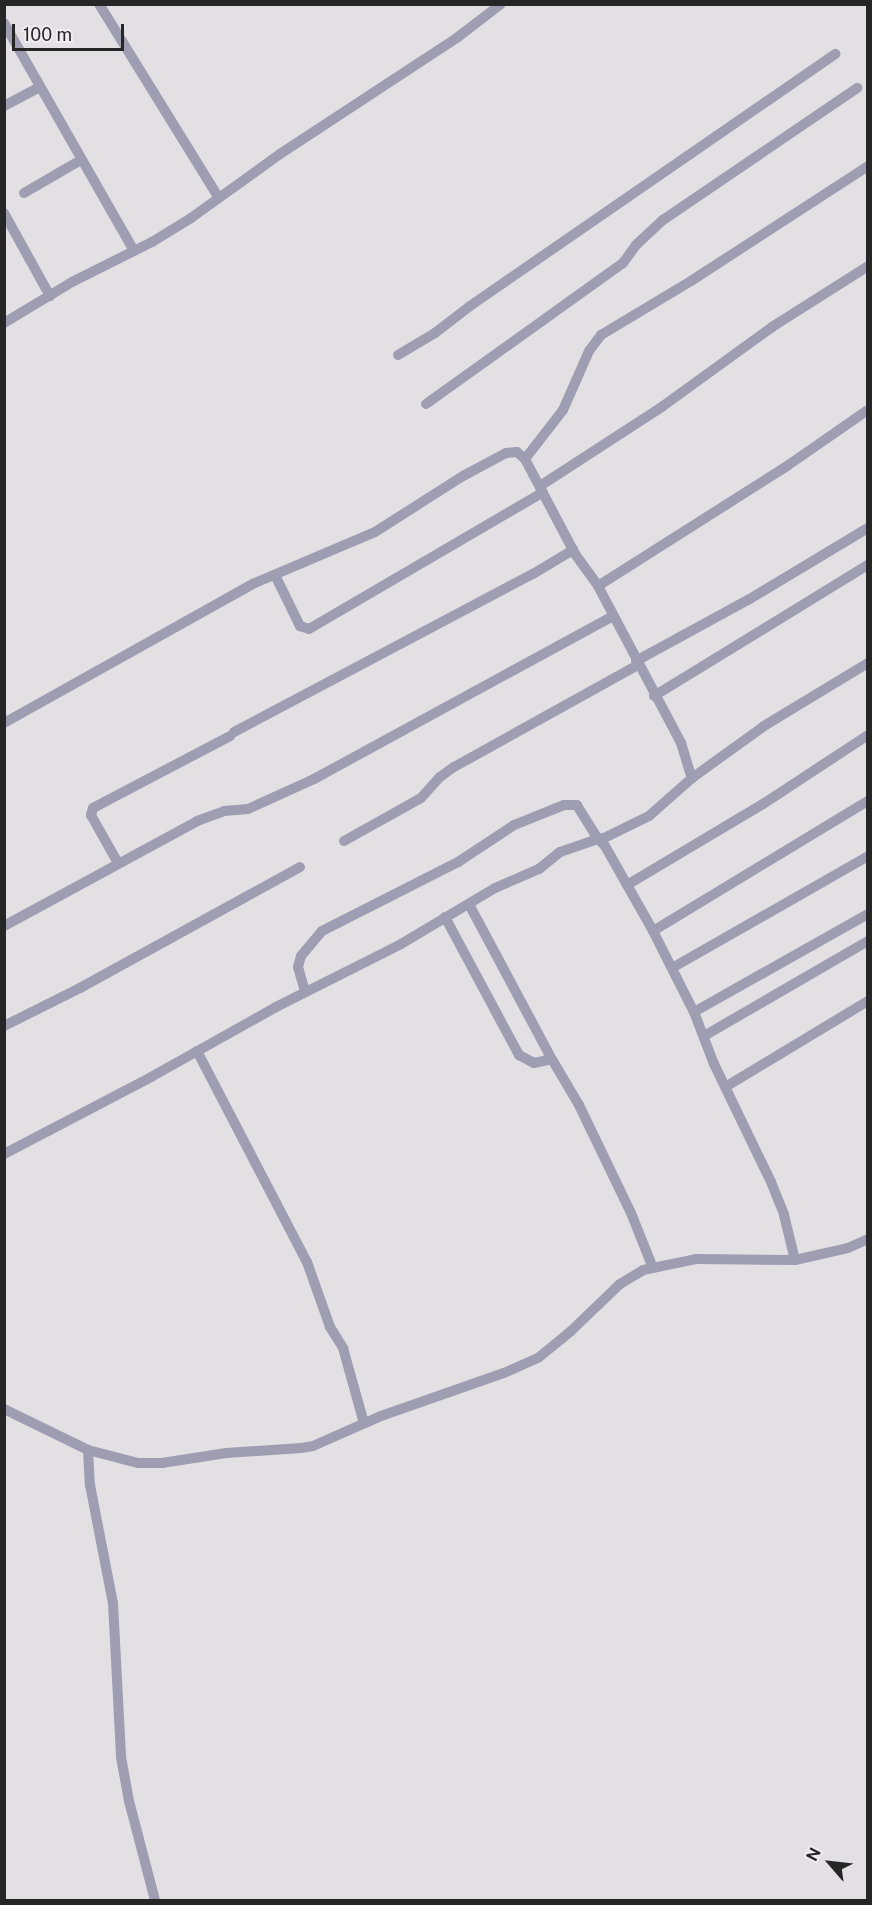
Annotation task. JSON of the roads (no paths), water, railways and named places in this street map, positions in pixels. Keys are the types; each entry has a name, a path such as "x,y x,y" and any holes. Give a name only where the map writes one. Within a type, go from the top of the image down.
{"street":[{"path":"99,4 219,198"},
{"path":"4,323 191,218 280,154 459,37 501,4"},
{"path":"4,24 134,251"},
{"path":"398,355 435,333 470,306 836,54"},
{"path":"4,106 39,87"},
{"path":"426,404 623,262 636,245 663,220 857,88"},
{"path":"24,193 81,160"},
{"path":"525,459 563,410 589,351 601,335 681,287 867,166"},
{"path":"4,213 50,296"},
{"path":"275,575 300,626 309,629 542,489 772,327 867,266"},
{"path":"598,586 787,466 867,410"},
{"path":"4,723 255,583 375,532 463,476 506,453 517,452 525,459 573,550 598,586 654,696 681,743 692,778"},
{"path":"344,841 421,798 440,777 454,766 748,600 867,528"},
{"path":"118,863 91,815 93,808 533,574 573,550"},
{"path":"654,696 867,565"},
{"path":"4,926 197,821 224,811 248,809 304,784 613,616"},
{"path":"4,1154 305,992 401,944 495,888 539,869 560,852 609,837 625,826 649,816 692,778 764,726 867,663"},
{"path":"627,885 762,804 867,735"},
{"path":"653,931 867,801"},
{"path":"305,992 298,967 301,956 322,931 458,862 514,825 572,803 581,809 598,839 605,846 653,931 694,1012 714,1064 727,1086 784,1215 795,1260"},
{"path":"672,968 867,856"},
{"path":"4,1026 80,988 300,867"},
{"path":"469,904 579,1106 631,1213 653,1268"},
{"path":"694,1012 867,914"},
{"path":"445,917 521,1058 539,1063 548,1060 550,1056"},
{"path":"704,1036 867,941"},
{"path":"727,1086 867,1001"},
{"path":"198,1051 307,1262 330,1327 343,1348 364,1423"},
{"path":"4,1409 88,1450 138,1463 162,1463 226,1453 313,1446 364,1423 504,1373 538,1358 620,1284 653,1268 696,1259 795,1260 840,1250 867,1239"},
{"path":"88,1450 90,1485 113,1603 121,1757 129,1801 155,1900"}]}
